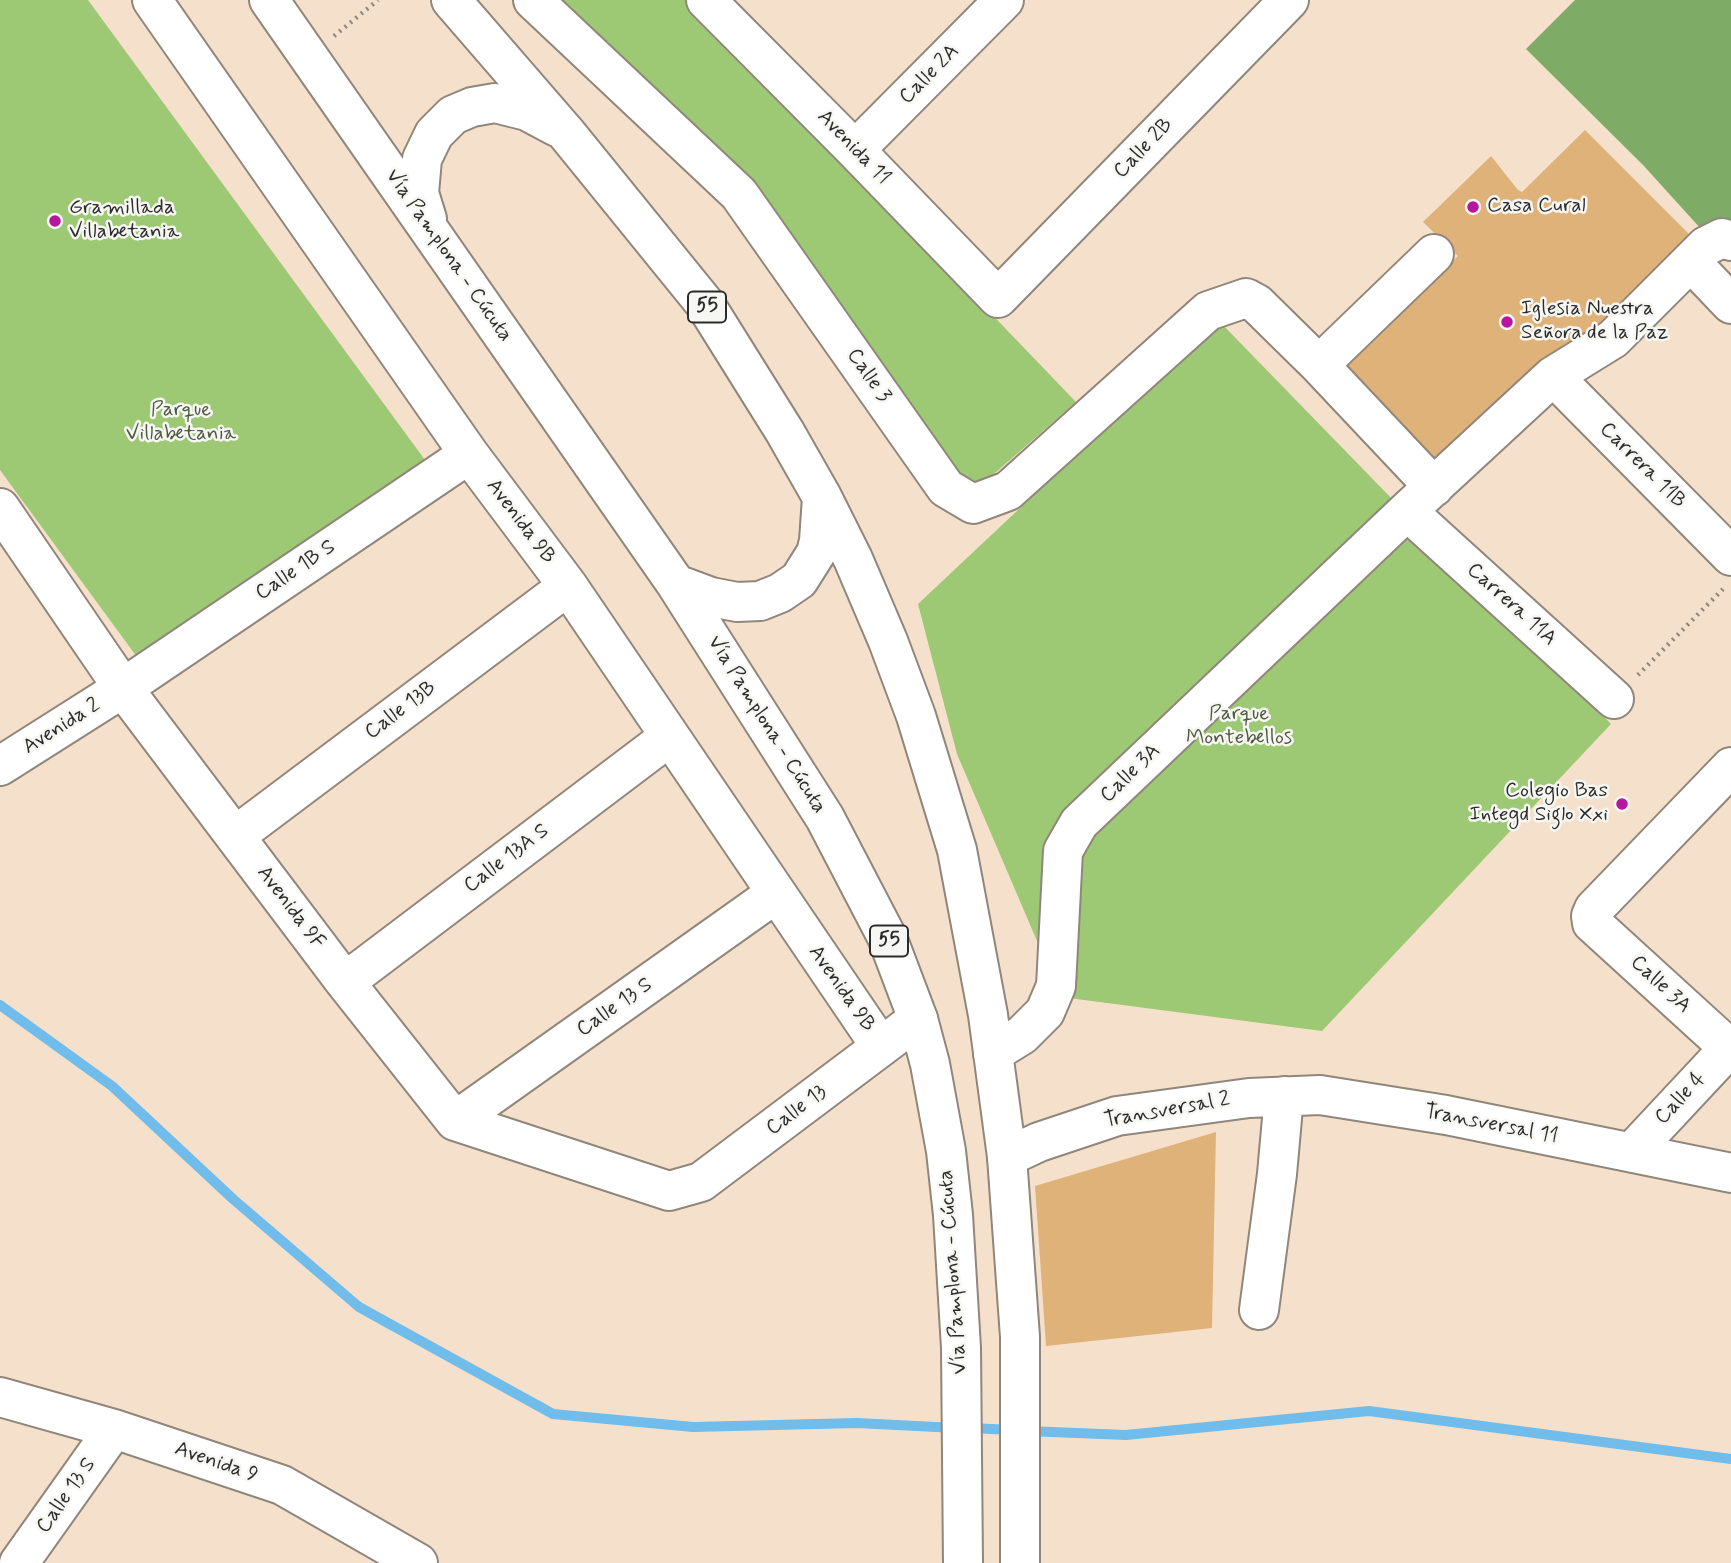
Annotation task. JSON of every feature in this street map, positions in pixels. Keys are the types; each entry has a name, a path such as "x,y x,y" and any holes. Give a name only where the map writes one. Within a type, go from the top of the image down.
{"main road":[{"name":"Avenida 9B","path":"152,0 469,454 568,586 881,1047"},
{"name":"Vía Pamplona - Cúcuta","path":"269,0 677,584 825,818 887,937 918,1018 930,1064 946,1151 953,1215 961,1348 963,1563"},
{"name":"Calle 3","path":"533,0 739,194 946,488 973,504 1008,491 1208,311 1238,299"},
{"name":"Calle 2A","path":"855,150 1004,0"},
{"name":"Calle 2B","path":"998,298 1289,0"},
{"name":"55","path":"453,1 567,134 705,304 822,497 853,559 888,640 916,716 957,850 993,1054 1007,1157 1020,1337 1020,1563"},
{"name":"Avenida 11","path":"718,4 998,298"},
{"path":"432,234 419,193 420,167 427,145 434,134 453,116 472,107 495,103 527,111 567,134"},
{"name":"Calle 3A","path":"993,1054 1022,1035 1045,1012 1056,986 1063,851 1079,823 1553,376 1614,339 1706,246 1722,238 1731,241"},
{"path":"1319,365 1434,254"},
{"path":"1691,262 1731,304"},
{"name":"Carrera 11A","path":"1238,299 1246,298 1257,303 1319,365 1420,499 1614,699"},
{"name":"Carrera 11B","path":"1553,376 1731,556"},
{"name":"Calle 1B S","path":"123,688 469,454"},
{"path":"677,584 711,597 737,602 760,601 780,593 799,580 816,553 822,497"},
{"name":"Avenida 9F","path":"0,508 123,688 345,982 455,1121"},
{"name":"Calle 13B","path":"235,836 568,586"},
{"name":"Avenida 2","path":"0,766 123,688"},
{"name":"Calle 13A S","path":"345,982 669,737"},
{"name":"Calle 3A","path":"1730,1047 1592,923 1591,916 1594,909 1731,767"},
{"name":"Calle 13 S","path":"455,1121 775,894"},
{"name":"Calle 13","path":"455,1121 669,1191 701,1182 918,1018"},
{"name":"Calle 4","path":"1632,1152 1730,1047"},
{"name":"Transversal 11","path":"1267,1097 1320,1095 1446,1115 1731,1173"},
{"path":"1259,1310 1277,1174 1267,1097"},
{"name":"Transversal 2","path":"1007,1157 1039,1142 1117,1116 1267,1097"},
{"name":"Avenida 9","path":"0,1397 114,1429 282,1485 418,1563"},
{"name":"Calle 13 S","path":"19,1563 114,1429"}],"path":[{"path":"310,57 378,0"},
{"path":"1614,699 1731,581"}],"green space":[{"name":"Parque Villabetania","path":"0,0 88,0 436,475 145,668 0,470"},
{"path":"558,0 690,0 1076,402 971,494"},
{"path":"1575,0 1731,0 1731,262 1643,165 1526,49"},
{"name":"Parque Montebellos","path":"1219,321 1611,724 1322,1031 1061,997 957,754 918,604"}],"building":[{"name":"Iglesia Nuestra Señora de la Paz","path":"1585,130 1691,236 1440,480 1335,378 1458,256 1423,222 1491,156 1522,192"},
{"path":"1216,1132 1212,1328 1046,1346 1035,1186"}],"waterway":[{"path":"0,1005 112,1086 233,1199 359,1307 553,1414 693,1427 857,1423 956,1428"},
{"path":"1027,1431 1126,1435 1369,1411 1731,1459"},
{"path":"971,1428 1012,1430"}],"place":[{"name":"Casa Cural","path":"1473,207"},
{"name":"Gramillada Villabetania","path":"55,221"},
{"name":"Iglesia Nuestra Señora de la Paz","path":"1507,322"},
{"name":"Colegio Bas Integd Siglo Xxi","path":"1622,804"}]}
